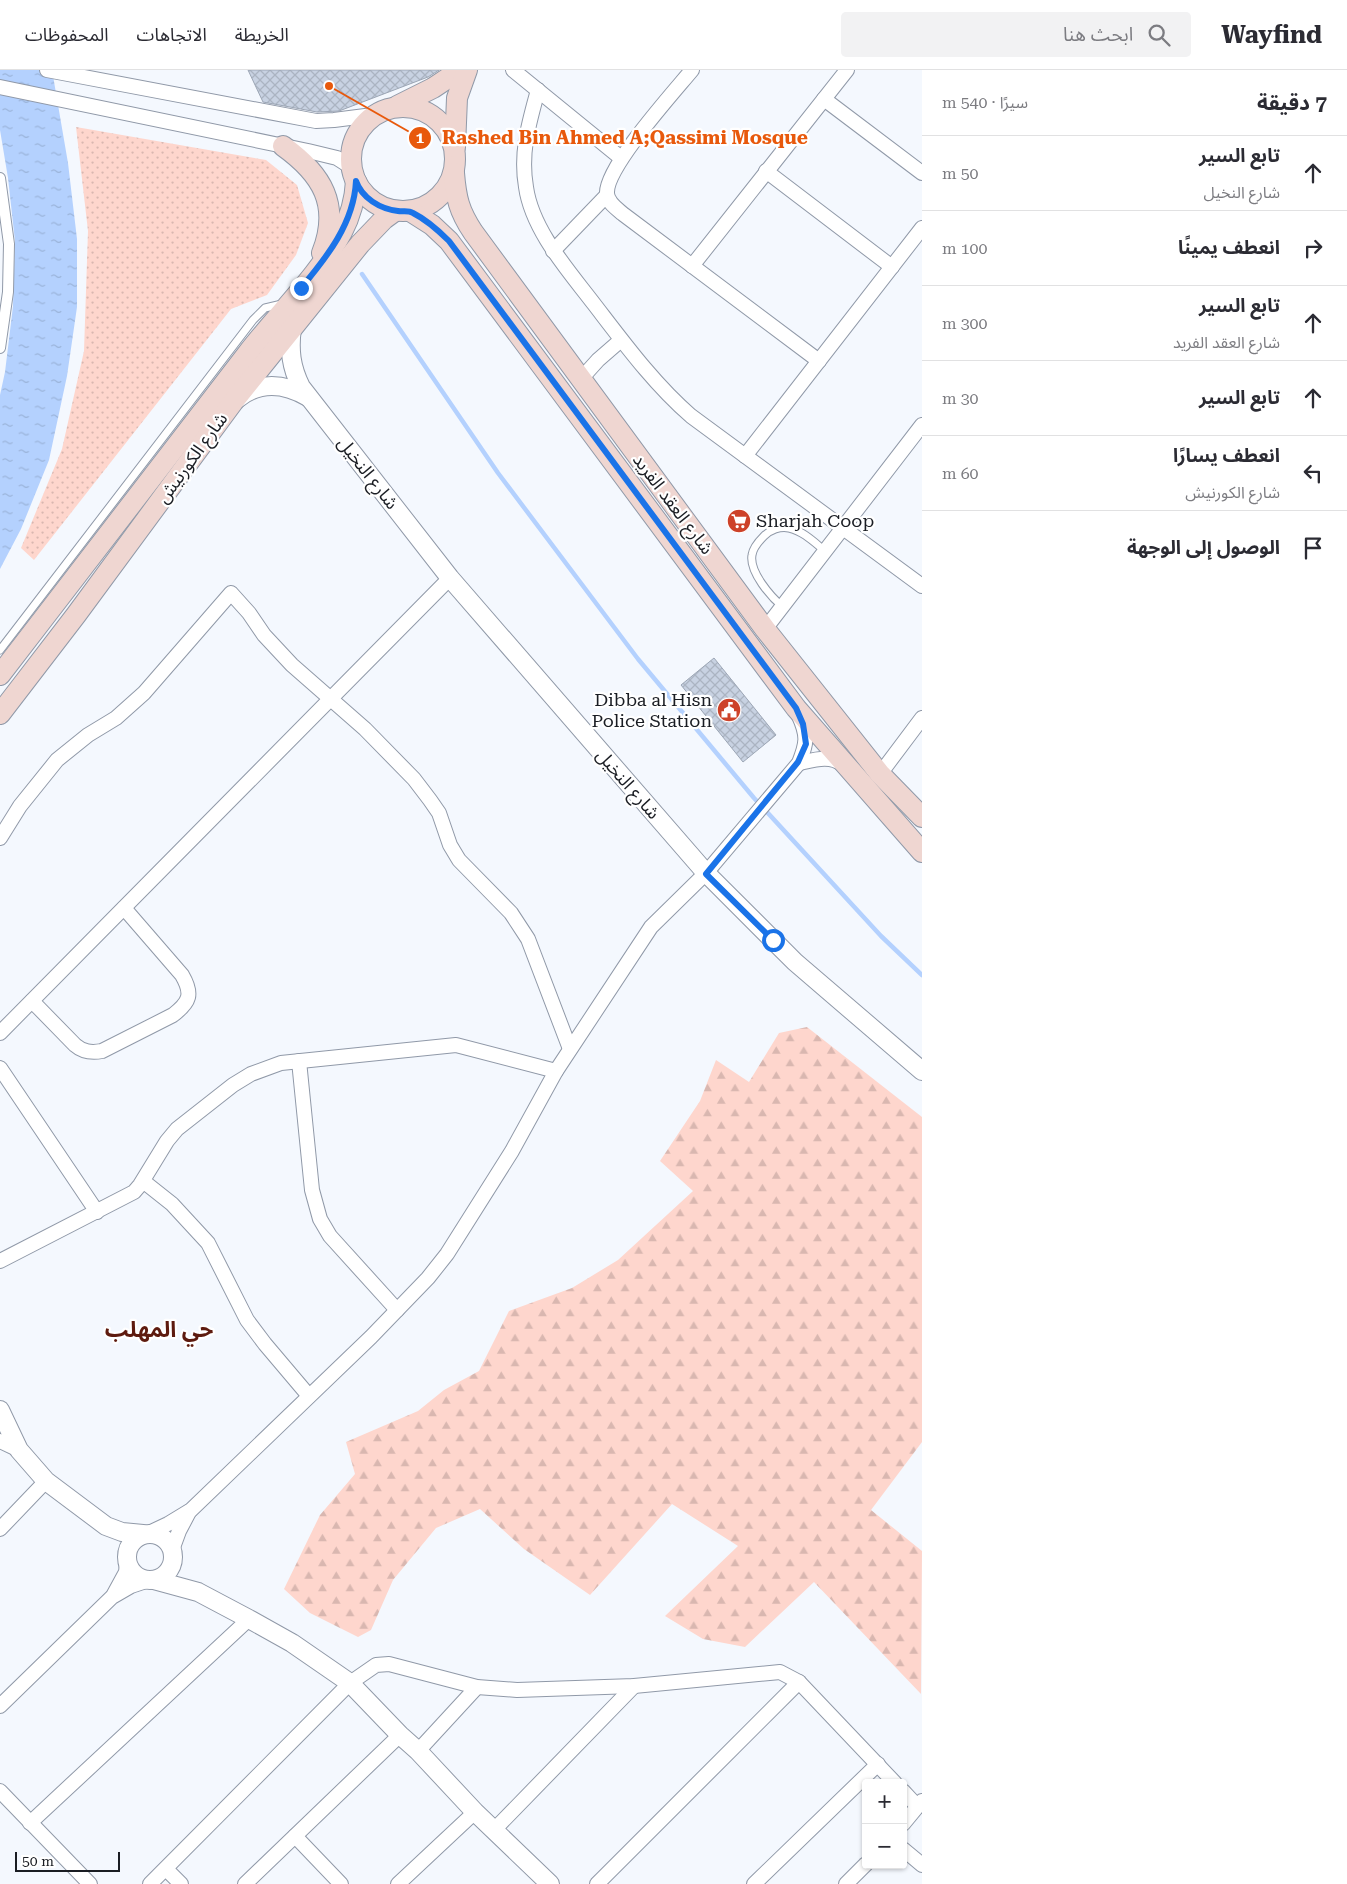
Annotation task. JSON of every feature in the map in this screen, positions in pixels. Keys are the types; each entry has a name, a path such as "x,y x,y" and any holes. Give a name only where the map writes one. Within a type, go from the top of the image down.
{"main road":[{"path":"395,107 433,88 460,70"},
{"path":"454,149 449,134 439,121 426,112 411,107 386,109 373,115 362,125 354,138 350,152 353,174 358,187 380,207 402,211 425,207 438,198 447,187 454,173 457,98 467,70"},
{"path":"283,146 300,158 315,173 328,202 329,214 326,242 313,274"},
{"name":"شارع العقد الفريد","path":"454,173 457,202 462,215 580,380 765,629 880,774 922,817"},
{"name":"شارع الكورنيش","path":"0,675 129,510 252,347 313,274 341,233 349,217 355,197 353,174"},
{"name":"شارع الكورنيش","path":"0,714 70,623 233,402 292,328 360,244 379,224 402,211"},
{"name":"شارع العقد الفريد","path":"402,211 432,225 449,241 796,708 922,852"}],"street":[{"path":"47,70 316,121 373,115"},
{"path":"513,70 621,158"},
{"path":"553,251 606,195 608,184 621,158 692,70"},
{"path":"692,266 847,70"},
{"path":"0,87 337,158 353,174"},
{"path":"538,90 526,135 524,177 529,202 553,251 621,340 661,387 680,406 922,586"},
{"path":"824,98 922,173"},
{"path":"766,171 892,267"},
{"path":"0,178 9,244 8,292 0,348"},
{"path":"606,195 609,201 622,214 819,361"},
{"path":"745,456 922,228"},
{"path":"0,255 9,244"},
{"name":"شارع النخيل","path":"292,328 290,352 292,364 301,387 450,578 706,874 796,962 922,1071"},
{"path":"580,380 598,360 621,340"},
{"name":"شارع النخيل","path":"233,402 256,388 270,385 296,390 308,397"},
{"path":"765,629 842,527 921,430"},
{"path":"0,1033 450,578"},
{"path":"0,838 20,806 57,760 88,735 116,718 144,693 231,593 249,613 264,635 292,665 365,729 414,779 439,814 450,845 459,860 488,888 520,925 538,960 570,1049"},
{"path":"0,1706 112,1597 131,1586 152,1580 168,1572 173,1562 173,1553 183,1522 191,1510 428,1278 447,1254 512,1151 556,1071 651,926 706,874 798,762 806,744 803,724 796,708"},
{"path":"880,774 922,718"},
{"path":"798,762 827,758 838,760 850,770"},
{"path":"32,1001 75,1045 80,1049 94,1053 102,1051 173,1015 182,1008 187,1001 188,984 182,974 124,908"},
{"path":"0,1261 134,1192 143,1181 166,1140 177,1129 233,1084 251,1074 281,1063 456,1045 556,1071"},
{"path":"299,1061 310,1182 320,1219 330,1236 397,1310"},
{"path":"0,1068 97,1212"},
{"path":"143,1181 172,1204 208,1244 247,1320 309,1396"},
{"path":"0,1410 19,1450 46,1481 106,1526 122,1532 161,1536 170,1544 183,1574 198,1592"},
{"path":"0,1440 19,1450"},
{"path":"0,1529 46,1481"},
{"path":"112,1597 126,1572 129,1545 133,1540 168,1524 191,1510"},
{"path":"106,1526 134,1574 139,1578 198,1592 292,1642 350,1683 400,1736 418,1751 475,1812 550,1884"},
{"path":"30,1823 250,1619"},
{"path":"150,1884 350,1683 376,1665 388,1664 478,1686 517,1690 634,1686 780,1672 799,1682 891,1779"},
{"path":"597,1884 799,1682"},
{"path":"418,1751 478,1686"},
{"path":"495,1830 634,1686"},
{"path":"245,1884 400,1736"},
{"path":"754,1884 878,1764"},
{"path":"0,1791 90,1884"},
{"path":"907,1794 920,1804 907,1819"},
{"path":"398,1884 475,1812"},
{"path":"295,1836 341,1884"},
{"path":"907,1853 922,1866"},
{"path":"846,1884 862,1868"},
{"path":"166,1869 181,1884"}],"lane":[{"path":"0,650 253,320 265,308 290,302"},
{"path":"783,607 773,598 752,564 752,556 756,545 766,534 775,528 787,527 806,536 825,551"}],"green space":[{"path":"76,127 266,160 297,185 308,223 296,255 267,295 231,309 34,560 21,548 62,449 84,351 88,231"},
{"path":"807,1027 922,1117 922,1442 871,1510 922,1551 921,1694 814,1582 745,1647 703,1639 665,1616 738,1546 672,1504 590,1595 524,1549 480,1509 436,1528 393,1580 371,1630 358,1637 310,1613 284,1589 320,1515 355,1474 346,1442 418,1411 444,1390 479,1371 509,1311 572,1288 618,1260 693,1191 660,1161 700,1101 716,1060 749,1082 779,1033"}],"water":[{"path":"0,70 52,70 68,163 77,239 77,307 67,376 49,460 21,529 0,569 0,395 5,372 13,306 15,241 0,130"}],"building":[{"path":"248,70 439,70 428,77 339,111 317,112 263,102"},
{"name":"Dibba al Hisn Police Station","path":"714,658 776,735 743,762 681,685"}],"waterway":[{"path":"362,274 498,473 638,659 754,798 881,936 922,975"}],"place":[{"name":"Rashed Bin Ahmed A;Qassimi Mosque","path":"329,86"},
{"name":"Sharjah Coop","path":"739,521"},
{"name":"Dibba al Hisn Police Station","path":"729,710"}],"district":[{"name":"حي المهلب","path":"159,1329"}],"route":[{"path":"301,288 341,233 353,205 356,181 358,187 368,198 380,207 395,211 410,211 432,225 449,241 796,708 803,724 806,744 798,762 706,874 773,940"}]}
